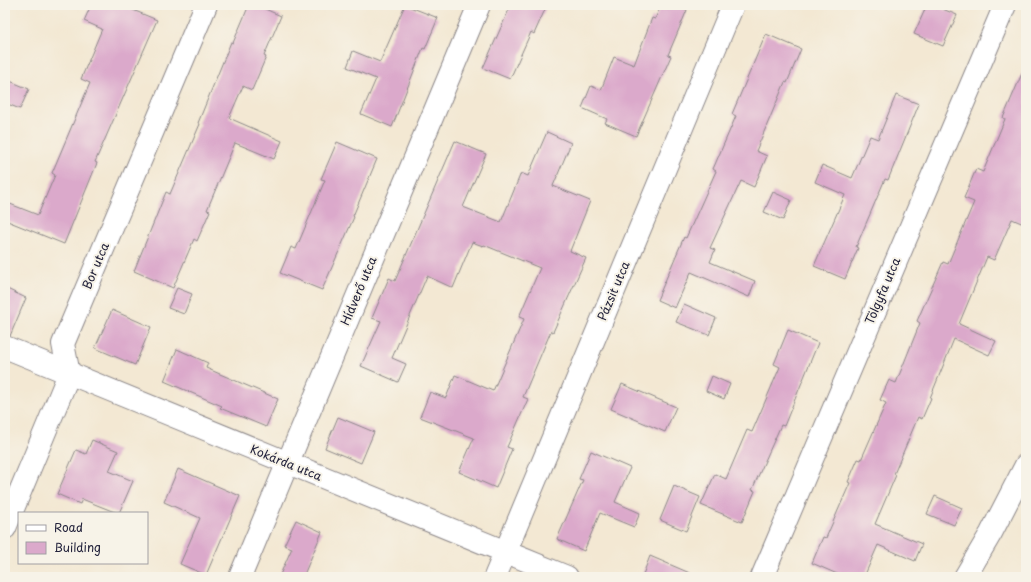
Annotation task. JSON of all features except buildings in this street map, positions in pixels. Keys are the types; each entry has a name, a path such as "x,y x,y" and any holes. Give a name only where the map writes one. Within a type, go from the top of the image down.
{"street":[{"name":"Bor utca","path":"70,374 63,344 206,5"},
{"name":"Hídverő utca","path":"240,577 479,5"},
{"name":"Pázsit utca","path":"495,577 733,5"},
{"name":"Tölgyfa utca","path":"762,577 1004,5"},
{"name":"Kokárda utca","path":"5,347 567,577"},
{"path":"5,528 70,374"},
{"path":"965,577 991,533 1026,465"}]}
